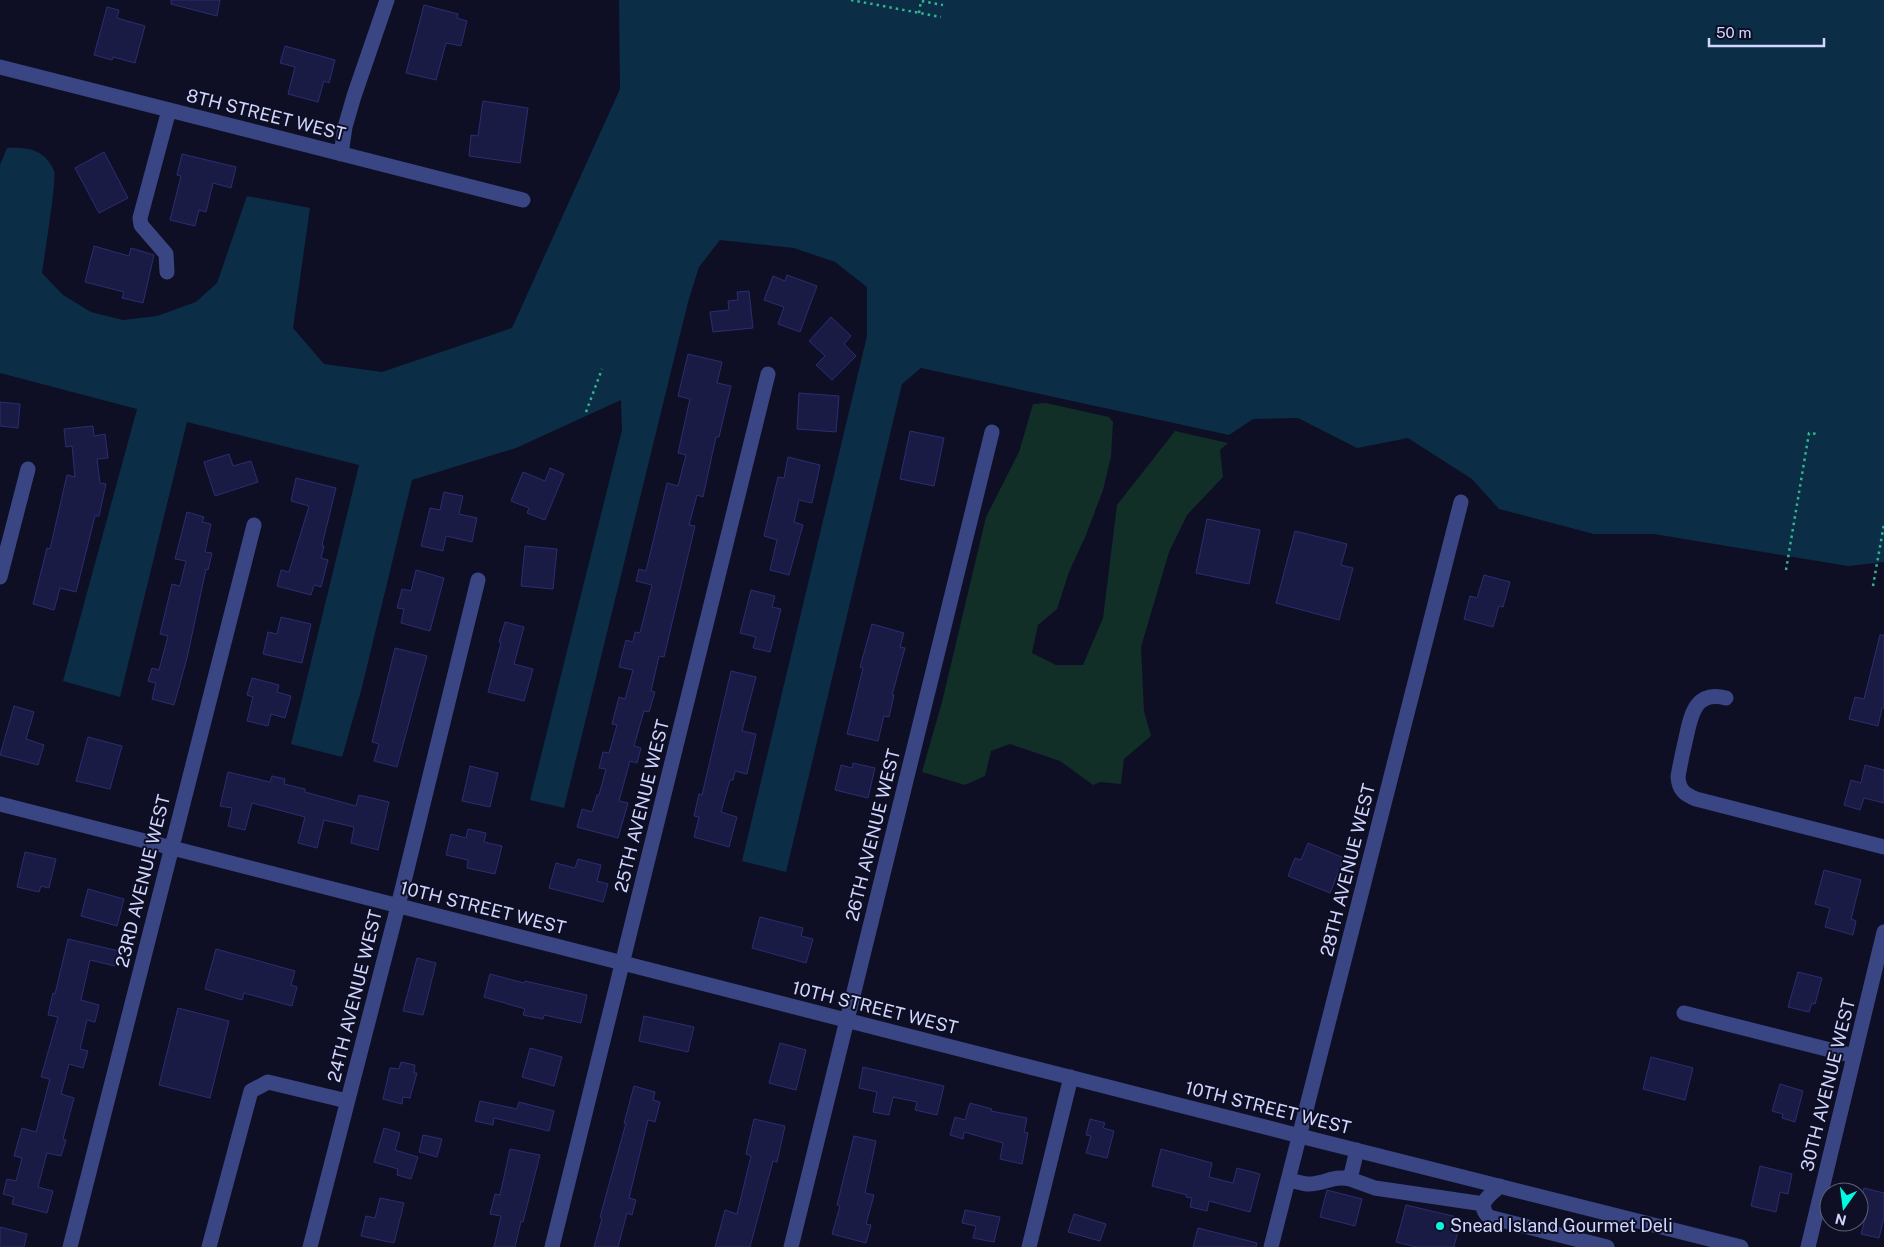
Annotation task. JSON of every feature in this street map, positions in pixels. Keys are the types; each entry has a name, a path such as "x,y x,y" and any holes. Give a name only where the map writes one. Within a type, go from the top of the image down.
{"street":[{"path":"341,154 345,127 354,96 387,0"},
{"name":"8TH STREET WEST","path":"0,67 523,200"},
{"path":"168,272 166,254 141,225 140,218 169,110"},
{"name":"25TH AVENUE WEST","path":"552,1247 768,374"},
{"name":"26TH AVENUE WEST","path":"791,1247 992,432"},
{"path":"0,577 28,469"},
{"name":"28TH AVENUE WEST","path":"1271,1247 1461,502"},
{"name":"23RD AVENUE WEST","path":"70,1247 254,525"},
{"name":"24TH AVENUE WEST","path":"310,1247 398,906 478,580"},
{"path":"1726,698 1716,696 1702,700 1692,713 1678,777 1679,787 1684,794 1696,799 1884,848"},
{"name":"10TH STREET WEST","path":"0,804 1741,1247"},
{"name":"30TH AVENUE WEST","path":"1808,1247 1884,932"},
{"path":"1684,1013 1854,1056"},
{"path":"1029,1247 1071,1077"},
{"path":"209,1247 251,1091 268,1082 347,1101"},
{"path":"1350,1179 1357,1150"},
{"path":"1289,1180 1310,1184 1342,1177 1375,1188 1484,1204"},
{"path":"1500,1186 1488,1196 1484,1204 1484,1210 1489,1217 1607,1247"}],"path":[{"path":"851,0 941,17"},
{"path":"919,13 922,1 943,5"},
{"path":"586,412 602,369"},
{"path":"1786,570 1809,433 1819,434"},
{"path":"1873,586 1884,524"}],"green space":[{"path":"1046,403 1109,417 1113,422 1111,457 1103,490 1086,535 1069,572 1057,609 1038,625 1032,653 1056,665 1083,665 1103,618 1117,505 1175,431 1228,443 1220,450 1223,477 1187,515 1169,552 1141,647 1144,711 1151,736 1124,759 1121,784 1100,782 1093,785 1060,761 1010,744 991,751 985,776 965,785 922,772 942,702 986,517 1019,452 1033,404"}],"water":[{"path":"619,0 1884,0 1884,562 1848,566 1654,534 1594,534 1499,509 1472,479 1408,438 1357,448 1298,418 1253,419 1229,435 921,368 902,384 786,872 742,861 867,336 867,287 835,262 794,248 720,240 699,267 688,302 564,808 530,800 622,430 621,400 516,448 412,480 361,691 342,757 291,744 359,465 187,422 120,697 63,681 137,409 0,373 0,165 7,148 22,148 35,151 46,158 54,171 52,203 42,273 63,295 91,312 123,320 157,316 196,302 217,283 247,196 310,208 293,328 324,364 382,372 512,328 620,89"}],"building":[{"path":"171,0 220,0 217,16 171,4"},
{"path":"424,5 458,14 457,18 467,21 461,46 446,43 436,80 406,73"},
{"path":"107,7 119,10 117,18 145,26 135,63 113,57 112,60 94,55"},
{"path":"285,46 335,60 329,83 324,81 318,102 288,94 295,67 280,63"},
{"path":"483,101 528,108 520,163 469,156 471,135 478,136"},
{"path":"104,152 128,198 99,213 75,168"},
{"path":"182,154 236,167 231,188 213,183 206,212 199,210 195,226 170,220 181,176 177,175"},
{"path":"94,246 129,256 131,248 154,255 143,303 122,298 124,292 85,282"},
{"path":"787,275 817,286 800,332 778,324 784,307 764,300 773,276 785,281"},
{"path":"749,291 753,328 713,332 710,312 729,310 728,301 738,300 737,292"},
{"path":"831,317 851,336 844,344 856,356 832,380 816,365 825,356 809,341"},
{"path":"688,354 722,362 717,383 731,386 719,437 716,437 703,497 697,495 689,525 695,526 664,657 659,656 651,691 655,692 649,712 644,711 634,746 641,748 637,763 630,761 619,801 628,803 618,838 577,827 582,809 592,812 597,795 599,795 606,769 599,768 603,752 609,753 617,725 612,724 619,697 625,699 633,670 619,667 626,640 633,642 635,632 640,633 652,585 636,581 639,569 646,571 667,483 678,486 686,455 678,453 690,399 678,396"},
{"path":"799,393 839,396 836,432 797,429"},
{"path":"0,402 20,404 18,428 0,426"},
{"path":"93,426 94,436 105,434 108,458 97,459 100,483 106,484 99,516 95,516 76,592 60,588 54,610 33,604 47,548 50,549 67,475 75,477 72,446 66,447 64,429"},
{"path":"910,431 944,438 934,486 900,479"},
{"path":"229,454 233,466 251,461 258,482 215,496 204,462"},
{"path":"788,457 820,465 812,503 799,500 794,522 803,525 789,575 770,570 777,540 764,536 778,477 784,478"},
{"path":"550,468 564,474 545,520 527,513 529,508 511,501 523,472 545,481"},
{"path":"296,478 336,488 322,545 324,546 321,558 328,560 321,587 314,585 311,595 277,586 281,570 289,572 309,506 291,501"},
{"path":"444,492 463,496 459,514 477,518 472,542 446,536 443,551 421,546 430,508 440,510"},
{"path":"187,512 204,517 202,522 211,524 205,552 212,553 208,570 206,569 187,658 174,705 152,699 156,683 148,681 152,668 159,670 168,636 160,634 172,584 180,586 186,561 175,559"},
{"path":"1207,519 1260,530 1249,584 1196,573"},
{"path":"1295,531 1347,544 1341,565 1353,568 1339,620 1276,603"},
{"path":"525,546 557,549 553,589 521,586"},
{"path":"416,570 444,578 430,631 401,623 404,609 397,608 402,589 411,591"},
{"path":"1484,575 1510,582 1503,607 1499,606 1493,627 1464,619 1470,596 1477,598"},
{"path":"751,590 775,596 772,607 781,609 770,652 753,648 756,637 740,633"},
{"path":"281,617 311,624 302,663 263,654 268,632 277,634"},
{"path":"505,622 524,627 514,664 533,669 524,701 488,692"},
{"path":"872,624 904,633 900,647 905,648 892,695 894,695 889,717 884,716 878,741 847,734 863,668 860,667"},
{"path":"1880,635 1884,635 1884,708 1882,708 1878,726 1849,719 1855,697 1864,699"},
{"path":"395,648 427,656 397,767 374,761 379,744 372,742"},
{"path":"731,671 756,677 742,731 756,734 747,774 735,771 733,780 730,780 721,812 737,817 729,847 694,837 699,817 694,816 699,794 702,795"},
{"path":"252,678 279,685 277,692 291,696 285,718 271,714 268,726 247,721 253,697 247,695"},
{"path":"14,706 34,712 26,739 44,745 38,765 0,755"},
{"path":"88,737 122,746 110,789 76,781"},
{"path":"853,763 875,768 868,798 835,790 841,765 852,768"},
{"path":"1865,765 1884,770 1884,803 1864,798 1860,810 1844,805 1851,780 1861,783"},
{"path":"470,766 498,773 490,807 462,801"},
{"path":"228,772 270,782 272,776 285,779 284,784 305,789 305,792 356,806 359,795 389,802 378,850 351,843 354,827 324,820 317,848 298,843 305,817 252,803 245,830 228,826 232,808 220,806"},
{"path":"468,829 486,833 484,842 502,846 495,874 467,868 468,860 446,855 451,834 466,838"},
{"path":"1308,843 1344,858 1330,893 1288,876 1295,858 1301,860"},
{"path":"25,852 56,859 49,888 41,886 39,892 17,887"},
{"path":"578,859 601,865 597,881 608,884 603,902 549,888 556,863 575,868"},
{"path":"1824,870 1861,880 1851,919 1856,921 1853,935 1825,927 1830,908 1815,904"},
{"path":"88,889 124,899 117,926 81,916"},
{"path":"760,917 803,928 801,936 813,939 806,963 752,948"},
{"path":"68,939 119,951 115,966 90,960 81,1000 99,1005 95,1022 87,1020 80,1049 88,1051 83,1068 69,1064 61,1094 74,1098 63,1139 66,1140 61,1156 47,1153 38,1187 53,1191 47,1213 12,1204 14,1197 3,1194 7,1179 16,1181 22,1158 14,1156 22,1128 36,1132 50,1079 41,1077 58,1017 48,1015"},
{"path":"216,949 295,971 291,985 297,987 292,1006 244,993 242,1000 205,989"},
{"path":"417,958 436,963 423,1015 403,1011"},
{"path":"1798,972 1822,978 1815,1004 1812,1003 1809,1012 1788,1007"},
{"path":"490,974 524,983 525,981 587,995 581,1023 544,1015 543,1019 523,1015 525,1009 484,997"},
{"path":"178,1008 229,1021 210,1098 159,1085"},
{"path":"644,1016 694,1027 688,1052 639,1041"},
{"path":"780,1043 806,1050 796,1090 769,1083"},
{"path":"530,1048 562,1057 554,1086 522,1077"},
{"path":"1651,1057 1693,1068 1685,1100 1643,1089"},
{"path":"401,1062 415,1065 414,1073 417,1073 410,1098 403,1097 402,1104 383,1099 390,1068 399,1069"},
{"path":"863,1067 944,1086 937,1115 915,1110 917,1102 893,1097 889,1115 873,1112 877,1092 859,1088"},
{"path":"1780,1084 1803,1091 1795,1122 1782,1118 1783,1114 1772,1111"},
{"path":"634,1086 655,1092 653,1100 660,1102 655,1122 648,1120 629,1198 636,1200 632,1215 627,1213 618,1247 594,1247 602,1218 600,1217 626,1123 624,1123"},
{"path":"480,1101 517,1109 519,1102 554,1111 549,1131 494,1118 493,1125 475,1121"},
{"path":"970,1103 992,1109 991,1111 1027,1118 1024,1132 1028,1133 1022,1164 1000,1159 1003,1143 964,1132 963,1139 950,1135 955,1117 965,1120"},
{"path":"754,1119 785,1126 777,1162 773,1161 750,1247 715,1247 725,1210 737,1214 751,1156 746,1154"},
{"path":"1090,1119 1105,1123 1103,1128 1114,1131 1107,1158 1086,1153 1091,1136 1086,1135"},
{"path":"384,1128 400,1133 395,1150 418,1157 411,1179 397,1175 398,1169 374,1162"},
{"path":"423,1135 442,1139 437,1157 419,1152"},
{"path":"854,1136 876,1141 865,1193 874,1195 866,1224 871,1225 866,1243 832,1234 840,1206 837,1205"},
{"path":"510,1149 540,1155 515,1247 494,1247 501,1216 490,1214 495,1194 500,1195"},
{"path":"1161,1149 1212,1163 1209,1177 1233,1183 1237,1168 1260,1174 1250,1212 1209,1201 1207,1211 1190,1207 1192,1198 1186,1197 1187,1195 1152,1186"},
{"path":"1760,1166 1792,1174 1788,1194 1780,1192 1776,1212 1751,1206"},
{"path":"1869,1189 1884,1193 1884,1217 1879,1238 1861,1234 1862,1232 1869,1232"},
{"path":"1327,1190 1362,1199 1355,1226 1320,1217"},
{"path":"380,1198 404,1203 394,1243 361,1236 366,1216 375,1218"},
{"path":"1406,1205 1461,1218 1454,1247 1416,1247 1396,1242"},
{"path":"965,1210 1000,1217 994,1242 973,1238 976,1226 962,1223"},
{"path":"1074,1214 1106,1224 1100,1241 1068,1232"},
{"path":"0,1227 27,1234 24,1247 0,1247"},
{"path":"1198,1228 1257,1243 1256,1247 1193,1247"}],"place":[{"name":"Snead Island Gourmet Deli","path":"1440,1226"}]}
